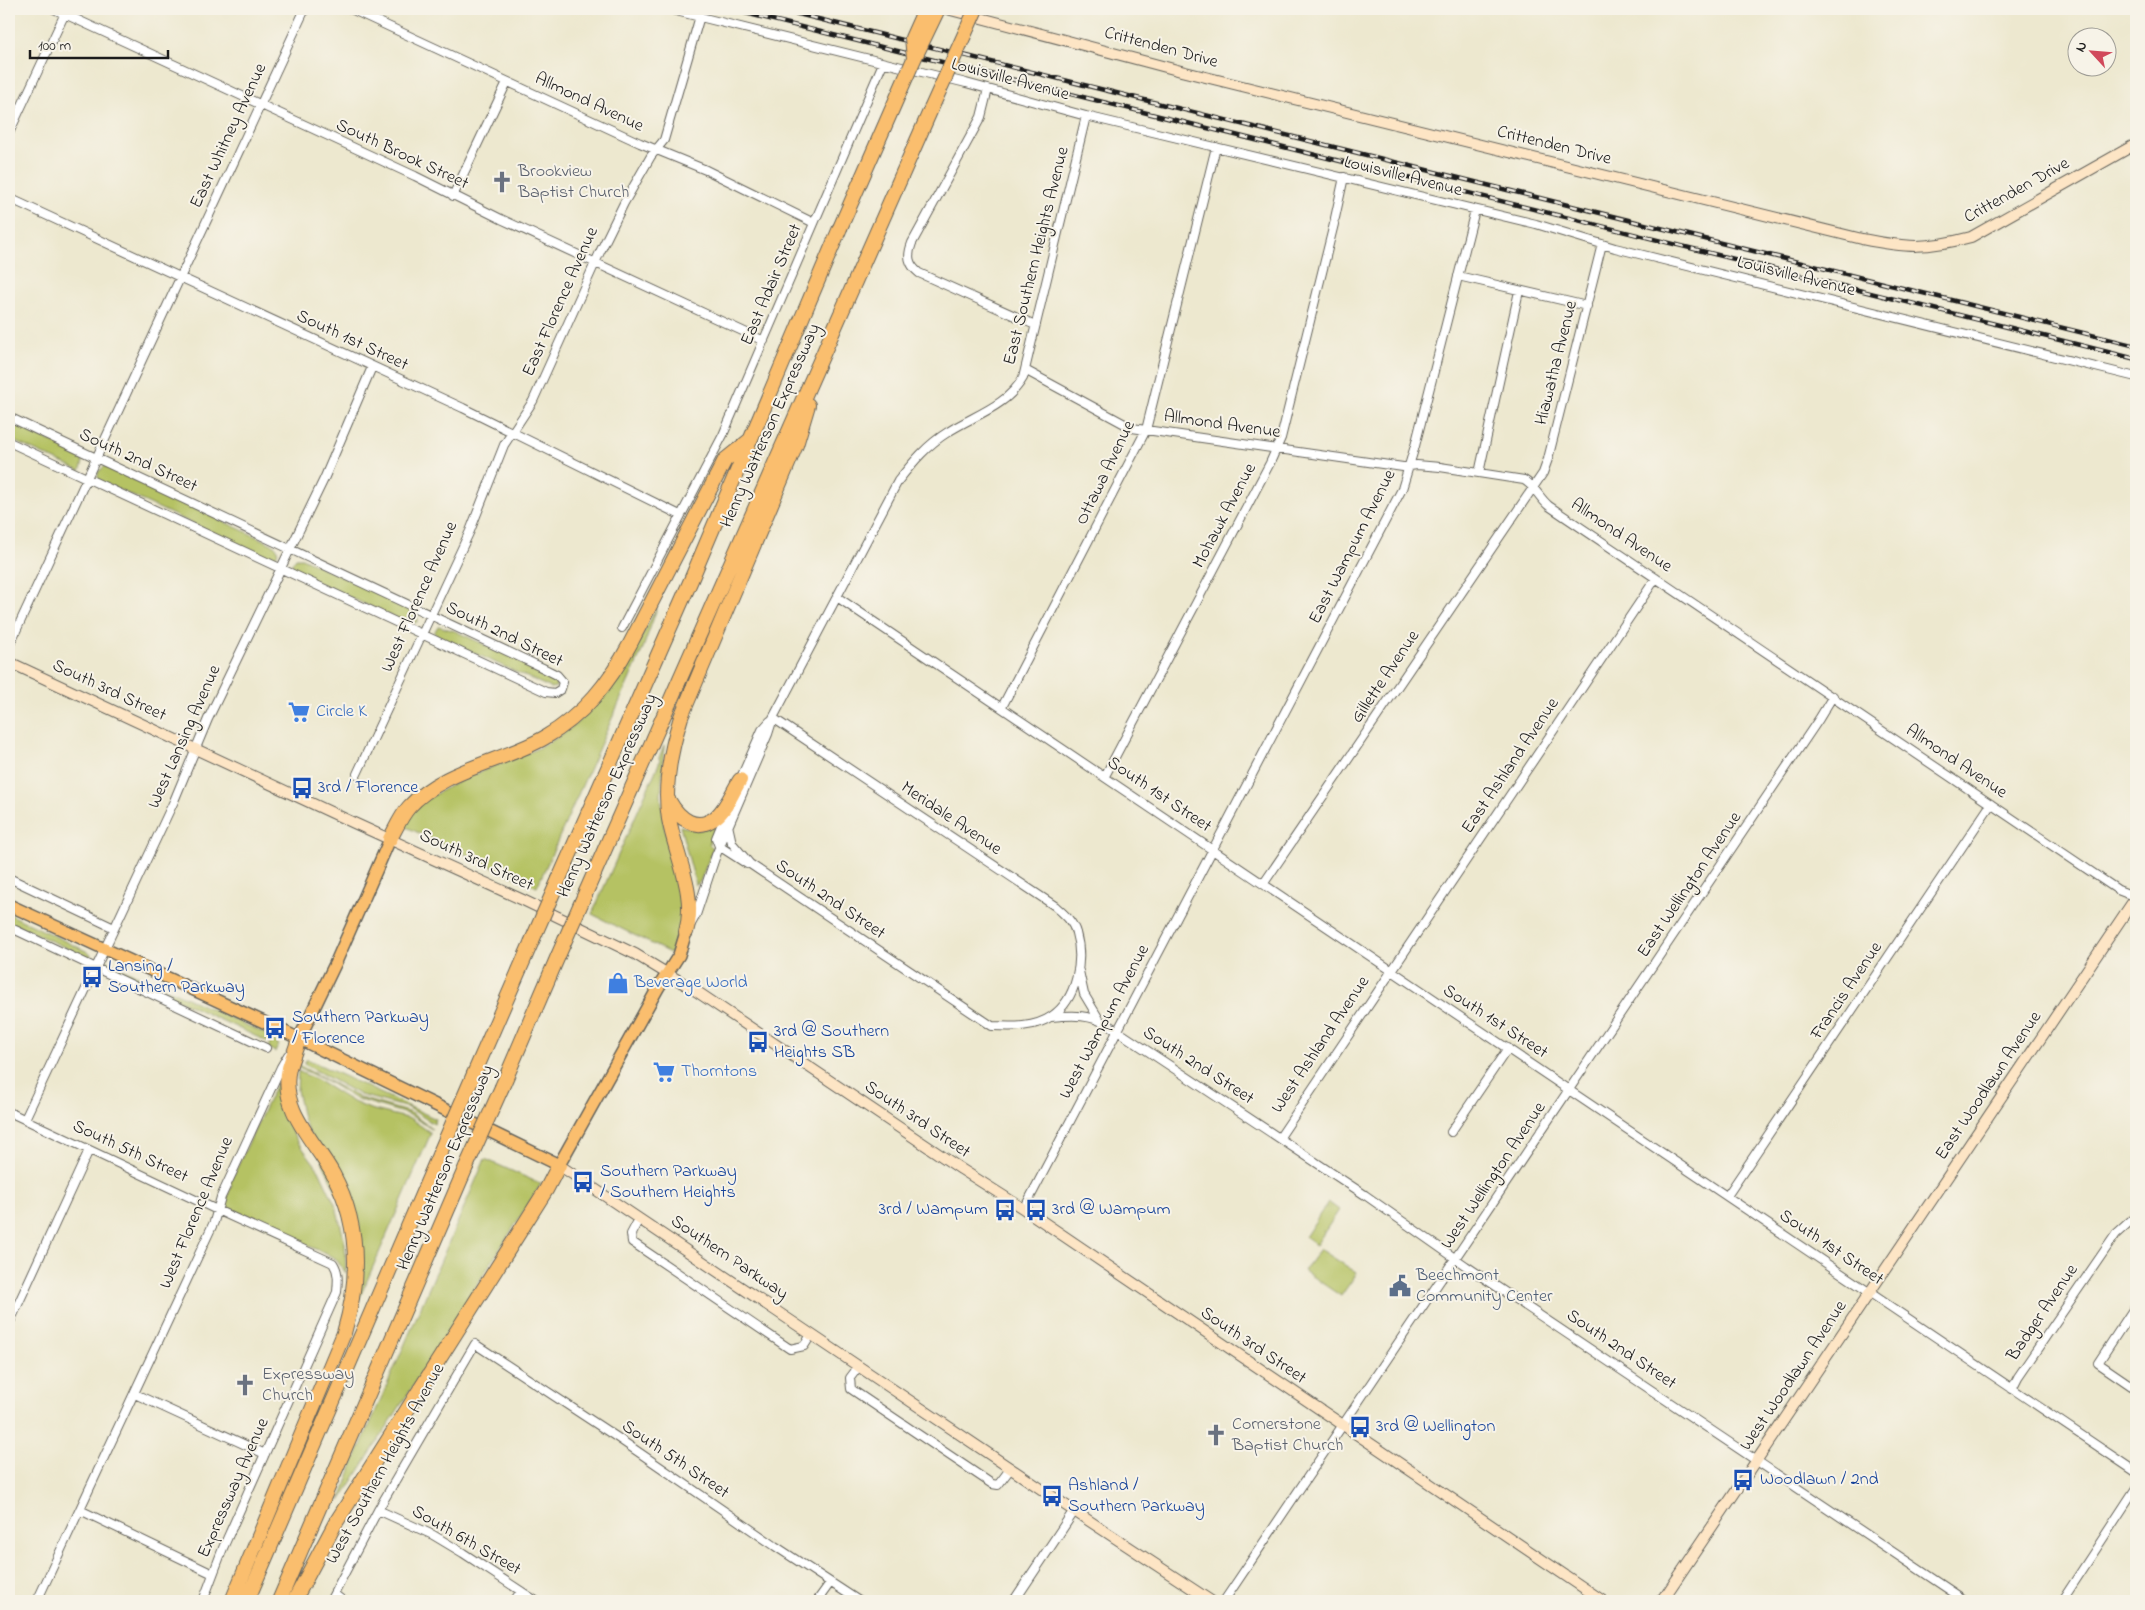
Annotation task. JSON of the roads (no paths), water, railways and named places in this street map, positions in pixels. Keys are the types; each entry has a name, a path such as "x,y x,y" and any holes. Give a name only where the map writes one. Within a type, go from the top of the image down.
{"highway":[{"path":"914,59 912,38 925,9"},
{"name":"Henry Watterson Expressway","path":"247,1601 474,1074 752,438 840,228 938,9"},
{"name":"Henry Watterson Expressway","path":"279,1601 586,892 976,9"},
{"path":"686,932 689,896 669,818 668,800 671,750 681,717 796,445 822,359"},
{"path":"390,839 406,811 428,790 453,777 543,739 570,720 595,697 615,671 630,644 725,460 752,438"},
{"path":"668,800 681,818 690,823 706,823 717,817 722,811 740,780"},
{"path":"232,1601 344,1333 354,1290 353,1229 344,1198 333,1174 302,1128 289,1094 289,1069 299,1039"},
{"path":"294,1601 335,1524 546,1190 559,1164"}],"main road":[{"name":"Crittenden Drive","path":"947,9 1180,71 1862,239 1900,246 1941,245 1971,237 2136,144"},
{"name":"South 3rd Street","path":"9,662 585,930 635,954 668,973 1024,1209 1603,1601"},
{"name":"West Florence Avenue","path":"299,1039 390,839"},
{"name":"East Woodlawn Avenue","path":"1870,1292 2136,897"},
{"name":"Southern Parkway","path":"9,905 299,1039 559,1164 811,1335 1212,1601"},
{"path":"559,1164 658,988 679,955 686,932"},
{"name":"West Woodlawn Avenue","path":"1662,1601 1870,1292"}],"street":[{"name":"South Brook Street","path":"54,9 66,11 453,196 764,341"},
{"name":"East Whitney Avenue","path":"9,646 305,9"},
{"name":"Allmond Avenue","path":"351,9 495,74 507,82 655,150 706,170 814,223"},
{"name":"Louisville Avenue","path":"668,9 988,89 1086,116 1536,224 1602,244 2134,376"},
{"path":"9,133 66,11"},
{"name":"East Florence Avenue","path":"512,433 533,401 595,262 624,204 655,150 664,140 700,16"},
{"name":"East Adair Street","path":"622,628 723,435 883,63"},
{"path":"453,196 507,82"},
{"path":"988,89 981,117 912,243 909,260 913,268 919,273 1035,325"},
{"name":"East Southern Heights Avenue","path":"837,597 890,496 914,460 933,442 949,431 1011,395 1023,378 1086,116"},
{"name":"Ottawa Avenue","path":"1002,707 1146,430 1216,147"},
{"name":"Mohawk Avenue","path":"1105,776 1281,438 1335,221 1344,177"},
{"name":"South 1st Street","path":"9,198 463,408 680,515"},
{"name":"East Wampum Avenue","path":"1213,849 1402,489 1410,466 1475,210"},
{"name":"Hiawatha Avenue","path":"1534,487 1543,473 1548,459 1602,244"},
{"path":"1458,276 1587,306"},
{"path":"1479,473 1519,291"},
{"name":"West Lansing Avenue","path":"25,1120 196,749 208,719 324,479 372,367"},
{"name":"Allmond Avenue","path":"1026,370 1132,428 1403,467 1432,466 1519,479 1534,487 1538,495 1549,506 2118,890 2136,897"},
{"name":"South 2nd Street","path":"9,417 557,675 563,682 562,689 555,693 546,692 9,442"},
{"name":"West Florence Avenue","path":"357,774 470,531 504,445 512,433"},
{"name":"Gillette Avenue","path":"1264,884 1534,487"},
{"name":"East Ashland Avenue","path":"1391,970 1656,578"},
{"path":"719,846 716,838 762,730 772,718 837,597"},
{"name":"South 1st Street","path":"837,597 2136,1472"},
{"name":"East Wellington Avenue","path":"1570,1090 1814,728 1832,696"},
{"path":"686,932 696,915 719,846 768,734 772,718"},
{"name":"Meridale Avenue","path":"772,718 1055,906 1067,917 1076,933 1078,968 1084,994 1099,1019"},
{"name":"Francis Avenue","path":"1727,1196 1991,804"},
{"name":"South 2nd Street","path":"728,824 732,842 750,864 992,1026 1021,1027 1051,1016 1080,1016 1099,1019 1117,1030 1280,1137 1456,1259 1966,1601"},
{"name":"South 2nd Street","path":"719,846 744,864 750,864"},
{"name":"West Wampum Avenue","path":"1024,1209 1213,849"},
{"path":"9,878 114,928"},
{"path":"9,927 266,1048"},
{"name":"Meridale Avenue","path":"1069,996 1078,968"},
{"name":"West Ashland Avenue","path":"1280,1137 1391,970"},
{"name":"South 2nd Street","path":"1051,1016 1069,996"},
{"name":"West Florence Avenue","path":"37,1601 214,1222 221,1196 281,1067 299,1039"},
{"path":"1451,1132 1508,1048"},
{"name":"West Wellington Avenue","path":"1224,1601 1570,1090"},
{"name":"South 5th Street","path":"9,1112 333,1263 339,1278"},
{"path":"9,1324 89,1150"},
{"name":"Badger Avenue","path":"2012,1389 2018,1377 2101,1255 2120,1230 2136,1216"},
{"path":"639,1219 631,1234 632,1242 728,1308 790,1349 804,1346 811,1335"},
{"name":"Expressway Avenue","path":"204,1601 213,1574 337,1292 339,1278"},
{"path":"2136,1305 2098,1363 2136,1389"},
{"name":"South 5th Street","path":"474,1344 618,1438 859,1601"},
{"name":"West Southern Heights Avenue","path":"332,1598 378,1510 474,1344"},
{"path":"858,1366 850,1378 851,1389 992,1484 998,1485 1001,1483 1011,1468"},
{"path":"135,1394 265,1454"},
{"path":"2062,1601 2136,1488"},
{"path":"80,1510 213,1574"},
{"name":"South 6th Street","path":"378,1510 441,1540 536,1601"},
{"path":"1014,1601 1074,1511"},
{"path":"817,1601 830,1583"},
{"path":"514,1601 521,1591"},
{"path":"332,1598 343,1601"}],"railway":[{"path":"729,9 2136,359"},
{"path":"778,9 2136,346"}],"place":[{"name":"Brookview Baptist Church","path":"502,182"},
{"name":"Circle K","path":"299,712"},
{"name":"3rd / Florence","path":"302,788"},
{"name":"Lansing / Southern Parkway","path":"92,977"},
{"name":"Beverage World","path":"618,983"},
{"name":"Southern Parkway / Florence","path":"275,1028"},
{"name":"3rd @ Southern Heights SB","path":"758,1042"},
{"name":"Thorntons","path":"664,1072"},
{"name":"Southern Parkway / Southern Heights","path":"583,1182"},
{"name":"3rd / Wampum","path":"1005,1210"},
{"name":"3rd @ Wampum","path":"1036,1210"},
{"name":"Beechmont Community Center","path":"1400,1286"},
{"name":"Expressway Church","path":"245,1385"},
{"name":"3rd @ Wellington","path":"1360,1427"},
{"name":"Cornerstone Baptist Church","path":"1216,1435"},
{"name":"Woodlawn / 2nd","path":"1743,1480"},
{"name":"Ashland / Southern Parkway","path":"1052,1496"}]}
